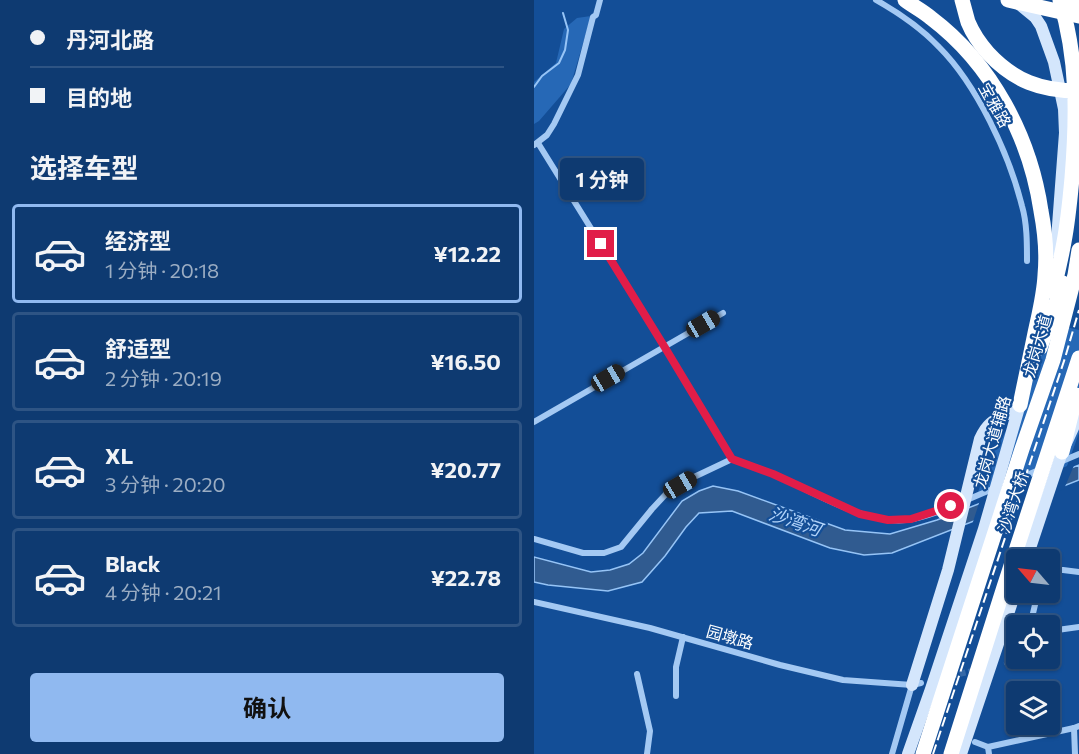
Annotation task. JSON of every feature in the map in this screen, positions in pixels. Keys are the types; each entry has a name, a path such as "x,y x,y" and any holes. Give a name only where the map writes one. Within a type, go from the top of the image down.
{"highway":[{"path":"905,0 932,18 952,36 987,77 1011,114 1029,158 1039,194 1046,247 1046,272 1020,405"},
{"path":"962,0 969,24 980,44 1006,71 1045,88 1079,91"},
{"path":"1053,292 1065,241 1074,132 1073,63 1060,0"},
{"path":"1068,0 1079,3"},
{"path":"1012,1 1079,16"},
{"path":"1020,405 1079,237"},
{"name":"龙岗大道","path":"1016,445 1053,360 1075,275 1079,250"},
{"path":"1062,452 1060,431 1079,358"},
{"path":"1060,431 1079,384"},
{"name":"沙湾大桥","path":"979,685 1060,431"},
{"name":"沙湾大桥","path":"927,687 974,598 1016,445"},
{"path":"974,598 984,529"},
{"path":"951,754 979,685"},
{"path":"923,754 927,687"}],"main road":[{"name":"龙岗大道辅路","path":"908,754 927,687 1016,445 1020,405 1053,292 1065,133 1064,109 1054,62 1041,26 1027,9 1012,1"},
{"path":"927,687 948,570 980,439 985,427 994,419 1014,411 1020,405"},
{"path":"1030,549 1062,452 1079,415"},
{"path":"994,419 1002,422 1008,429 1016,445"},
{"path":"961,754 979,685 1011,603"}],"street":[{"path":"600,0 596,15 593,16 578,75 554,124 547,135 536,144 664,346 732,459 773,474 860,514 888,520 911,519 936,512 1079,454"},
{"name":"宝雅路","path":"876,0 910,21 940,48 962,75 984,109 1004,151 1023,207 1028,245 1027,261"},
{"path":"534,422 723,313"},
{"path":"534,539 583,553 604,553 621,547 666,494 694,477 732,459"},
{"path":"1060,570 1079,572"},
{"name":"园墩路","path":"534,602 650,628 780,665 843,680 927,687"},
{"path":"1060,630 1079,627"},
{"path":"676,696 676,667 683,637"},
{"path":"637,674 650,732 647,754"},
{"path":"892,754 927,687"},
{"path":"975,742 989,750 1076,727 1075,754"}],"shaded area":[{"path":"591,16 571,84 534,124 534,82 556,63 564,29 577,18"},
{"path":"1035,320 1079,330 1079,433 1063,477 1026,477 977,495 992,453 1006,431"}],"water":[{"name":"沙湾河","path":"1079,465 1079,480 892,553 864,555 830,548 732,511 699,513 642,582 608,591 534,582 534,557 591,572 610,570 629,564 643,553 682,501 713,486 738,491 845,530 890,534 937,520"}],"pier":[{"path":"1075,463 1064,489 972,525 980,500"}],"waterway":[{"path":"534,87 542,76 559,63 565,50 568,30 563,13"}],"tunnel":[{"path":"951,676 976,670"}],"railway":[{"path":"933,754 1079,310"}],"route":[{"path":"601,244 732,459 773,474 860,514 888,520 911,519 951,506"}]}
